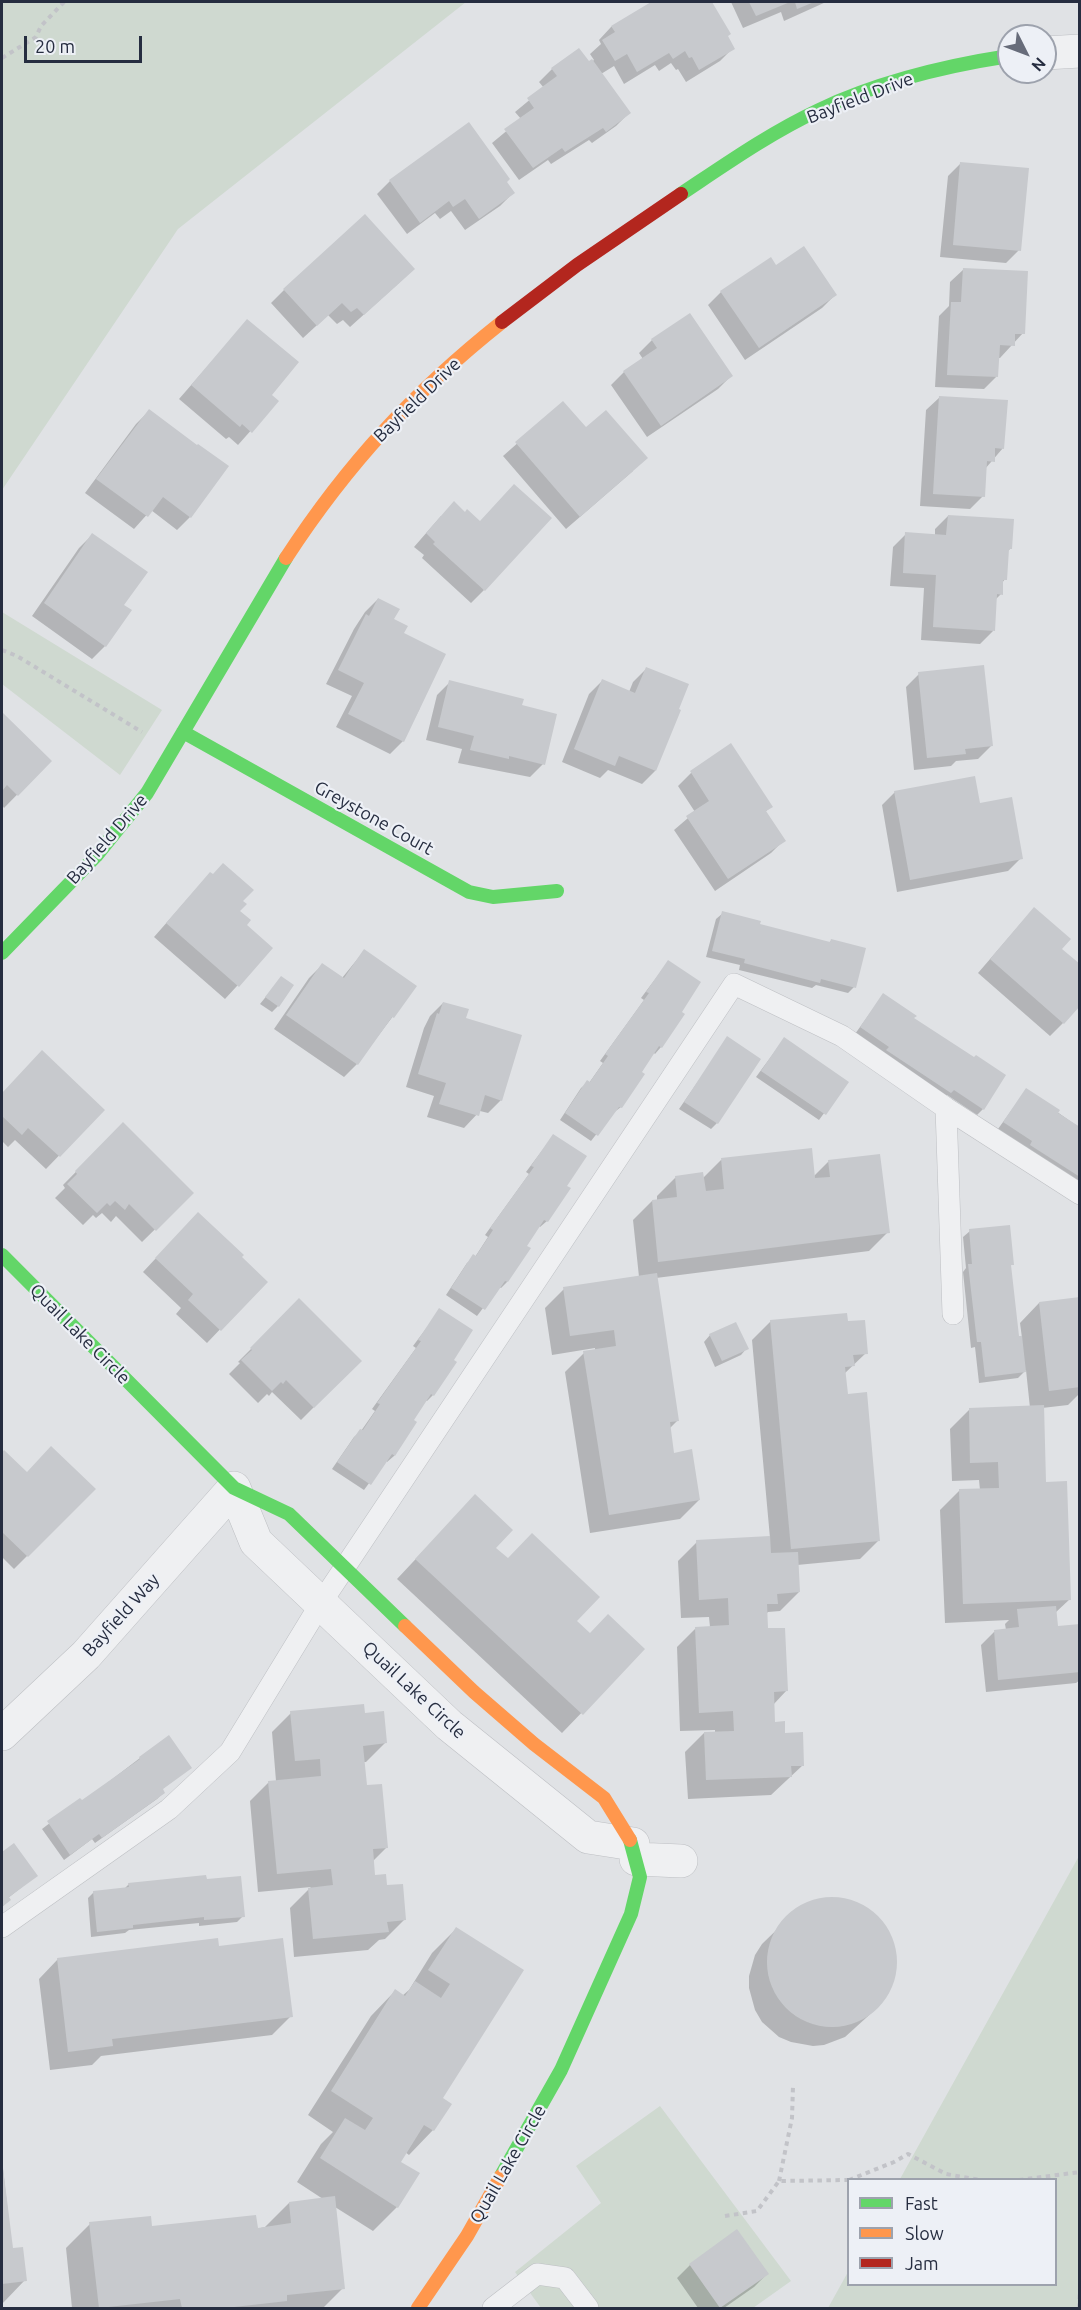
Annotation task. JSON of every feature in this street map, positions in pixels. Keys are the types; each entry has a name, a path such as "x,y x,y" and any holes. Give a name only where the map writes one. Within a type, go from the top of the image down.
{"street":[{"path":"1057,52 1080,51"},
{"name":"Bayfield Drive","path":"2,953 118,832 148,792 292,551 329,496 389,424 445,371 518,310 599,248 744,153 822,109 877,88 940,69 997,58"},
{"name":"Greystone Court","path":"183,732 469,892 493,897 557,891"},
{"name":"Quail Lake Circle","path":"2,1255 234,1488 289,1514 474,1692 534,1744 604,1798 635,1852 640,1877 631,1914 561,2070 467,2236 418,2308"},
{"name":"Quail Lake Circle","path":"234,1488 256,1542 449,1725 588,1837 635,1852"},
{"name":"Bayfield Way","path":"2,1734 86,1655 234,1488"},
{"path":"635,1852 681,1862"}],"lane":[{"path":"2,1927 169,1809 230,1752 321,1603 734,984 842,1036 946,1108 1080,1194"},
{"path":"946,1108 953,1314"},
{"path":"493,2308 537,2274 565,2278 588,2308"}],"path":[{"path":"2,58 36,37 42,26 64,2"},
{"path":"2,650 17,656 173,752"},
{"path":"724,2216 757,2211 779,2181 792,2118 794,2086"},
{"path":"854,2178 908,2154 946,2174 969,2178"},
{"path":"1034,2178 1080,2172"},
{"path":"779,2181 847,2180"},
{"path":"1079,2308 1080,2289"}],"shaded area":[{"path":"2,2 466,2 178,229 2,490"},
{"path":"2,612 162,710 120,775 2,684"},
{"path":"1079,1856 1079,2308 828,2308 847,2274 847,2286 1057,2286 1057,2178 901,2178"},
{"path":"660,2106 791,2281 753,2308 541,2308 515,2272 601,2203 576,2166"}],"building":[{"path":"651,2 712,2 731,34 728,36 735,49 699,70 692,57 689,58 685,51 673,59 669,53 637,72 627,54 615,61 602,40 615,32 611,26"},
{"path":"749,2 790,2 756,16"},
{"path":"795,2 814,2 797,9"},
{"path":"579,48 589,61 592,59 631,113 606,132 603,128 565,152 562,148 533,168 504,129 534,108 527,98 557,76 551,68"},
{"path":"469,122 510,179 507,182 515,193 479,219 465,199 453,207 449,201 420,223 389,180"},
{"path":"960,162 1029,168 1021,251 953,245"},
{"path":"365,214 415,269 364,315 357,308 351,312 342,303 317,326 283,289"},
{"path":"804,246 837,295 759,348 720,291 771,257 776,265"},
{"path":"963,268 1028,271 1025,334 1015,334 1015,346 1000,345 998,377 947,375 951,302 961,302"},
{"path":"690,313 733,376 661,426 623,371 657,348 651,339"},
{"path":"247,319 299,362 272,395 279,401 252,433 242,424 240,427 191,385"},
{"path":"939,396 1008,400 1004,449 995,448 995,462 987,461 985,497 933,494"},
{"path":"563,401 586,427 606,410 648,458 580,517 515,442"},
{"path":"149,409 229,466 191,518 163,497 148,517 96,479"},
{"path":"514,484 552,518 485,591 433,544 435,542 426,533 454,501 465,512 467,509 480,521"},
{"path":"948,515 1014,519 1007,580 1003,580 1003,595 997,594 995,631 933,627 936,575 903,573 905,532 946,535"},
{"path":"92,533 148,572 124,605 132,610 106,647 44,603"},
{"path":"378,598 400,609 394,619 408,626 404,633 446,654 404,742 348,714 364,683 338,670 366,614 369,616"},
{"path":"984,665 993,746 965,749 966,754 927,758 918,672"},
{"path":"646,667 689,684 656,771 619,756 615,766 574,749 602,679 635,693"},
{"path":"449,680 524,699 522,705 557,714 545,765 470,750 474,736 438,727"},
{"path":"2,712 52,761 18,796 7,785 2,791"},
{"path":"731,743 773,807 766,811 786,841 728,879 686,816 709,801 690,771"},
{"path":"975,776 980,803 1012,797 1023,859 910,880 894,791"},
{"path":"223,863 254,890 243,901 247,904 240,911 251,920 247,925 273,948 239,987 166,923 210,872 213,874"},
{"path":"1034,907 1071,939 1062,949 1080,964 1080,1006 1064,1024 990,959"},
{"path":"722,911 761,921 760,924 830,942 831,939 866,948 856,988 821,979 820,983 744,963 745,959 712,951"},
{"path":"364,949 417,986 358,1065 286,1015 322,963 344,978"},
{"path":"668,960 701,982 682,1012 685,1014 662,1048 659,1046 642,1072 645,1074 622,1108 619,1107 598,1136 565,1113 587,1080 590,1082 608,1056 605,1054 649,993 646,992"},
{"path":"281,976 294,985 279,1007 265,997"},
{"path":"883,993 917,1016 914,1018 1006,1075 984,1110 954,1090 951,1093 886,1050 889,1047 860,1027"},
{"path":"443,1002 469,1009 466,1018 522,1035 502,1101 485,1095 479,1116 439,1104 446,1083 418,1074 437,1013 439,1014"},
{"path":"727,1036 761,1059 718,1124 684,1102"},
{"path":"784,1037 849,1082 826,1115 761,1071"},
{"path":"42,1050 105,1110 60,1157 28,1128 22,1135 2,1116 2,1093"},
{"path":"1026,1088 1060,1110 1058,1113 1080,1127 1080,1177 1030,1145 1032,1141 1003,1122"},
{"path":"123,1122 194,1193 156,1231 129,1204 125,1210 115,1201 110,1206 107,1203 97,1213 67,1184 77,1174 75,1171"},
{"path":"553,1134 587,1156 567,1186 571,1188 548,1222 544,1220 527,1246 531,1248 485,1310 451,1288 473,1254 476,1256 493,1230 490,1228 534,1167 531,1166"},
{"path":"812,1148 815,1178 830,1177 828,1160 880,1154 890,1233 658,1262 652,1200 677,1197 675,1176 703,1172 706,1191 724,1189 721,1158"},
{"path":"198,1212 244,1255 242,1257 268,1282 221,1331 188,1300 193,1294 155,1258"},
{"path":"1010,1225 1014,1265 1011,1265 1019,1336 1022,1336 1026,1372 985,1377 981,1342 977,1342 968,1264 972,1264 969,1229"},
{"path":"657,1273 679,1421 670,1422 674,1453 692,1449 700,1500 609,1515 583,1351 616,1346 614,1330 570,1336 563,1287"},
{"path":"1080,1297 1080,1387 1049,1391 1039,1302"},
{"path":"299,1298 362,1361 314,1408 286,1380 272,1391 241,1360"},
{"path":"439,1308 473,1330 454,1360 457,1362 434,1396 431,1394 414,1420 417,1422 395,1456 392,1454 371,1485 337,1462 360,1429 363,1430 380,1404 377,1403 421,1341 418,1340"},
{"path":"847,1313 848,1321 865,1320 868,1354 853,1355 855,1366 845,1367 848,1394 867,1392 880,1541 791,1549 770,1320"},
{"path":"736,1322 749,1349 722,1361 709,1334"},
{"path":"1044,1405 1046,1482 1067,1481 1071,1600 963,1604 959,1489 999,1488 998,1462 970,1463 969,1408"},
{"path":"51,1446 96,1489 28,1557 2,1532 2,1453 4,1450 27,1472"},
{"path":"475,1494 513,1530 496,1548 508,1558 532,1533 600,1597 577,1621 590,1633 608,1614 645,1649 583,1715 415,1559"},
{"path":"770,1536 771,1553 798,1552 800,1592 777,1594 778,1604 767,1604 768,1628 785,1628 788,1691 774,1692 775,1722 785,1721 785,1733 803,1732 804,1766 791,1766 792,1777 706,1780 704,1732 734,1731 733,1711 699,1713 695,1627 729,1625 728,1598 699,1600 696,1540"},
{"path":"1056,1606 1058,1626 1080,1624 1080,1672 998,1680 994,1630 1019,1627 1017,1609"},
{"path":"364,1704 365,1713 384,1711 387,1743 363,1746 367,1785 382,1784 388,1848 373,1849 375,1875 386,1874 387,1885 403,1884 406,1920 387,1922 389,1932 313,1939 308,1888 333,1885 331,1869 277,1874 268,1781 321,1776 320,1759 295,1761 290,1711"},
{"path":"169,1735 192,1768 163,1789 165,1793 102,1838 99,1834 70,1855 47,1821 80,1798 82,1800 140,1759 139,1757"},
{"path":"14,1843 38,1876 9,1897 11,1900 2,1907 2,1852"},
{"path":"206,1875 207,1879 241,1876 245,1917 204,1920 204,1917 133,1925 133,1928 97,1932 93,1891 129,1887 128,1883"},
{"path":"832,1897 857,1902 878,1916 892,1937 897,1962 892,1987 878,2008 857,2022 832,2027 807,2022 786,2008 772,1987 767,1962 772,1937 786,1916 807,1902"},
{"path":"456,1927 524,1970 443,2098 452,2104 434,2131 424,2125 401,2162 420,2173 398,2208 320,2158 345,2118 365,2130 373,2118 331,2091 395,1989 405,1996 415,1981 441,1998 450,1984 428,1970"},
{"path":"218,1938 219,1946 283,1938 293,2017 112,2039 113,2046 68,2052 57,1958"},
{"path":"2,2160 13,2248 23,2247 27,2281 2,2284"},
{"path":"335,2196 345,2289 287,2295 287,2301 225,2308 182,2308 180,2299 99,2308 89,2222 151,2216 152,2226 256,2215 258,2228 291,2223 289,2202"},
{"path":"737,2229 769,2274 720,2308 689,2264"}],"traffic: fast":[{"path":"681,194 766,139 841,100 912,76 997,58"},
{"path":"2,953 96,856 147,793 286,558"},
{"path":"183,732 469,892 493,897 557,891"},
{"path":"2,1255 234,1488 289,1514 405,1626"},
{"path":"501,2176 561,2070 631,1914 640,1877 630,1840"}],"traffic: slow":[{"path":"286,558 309,523 358,460 384,431 440,375 502,322"},
{"path":"405,1626 474,1692 534,1744 604,1798 630,1840"},
{"path":"418,2308 467,2236 501,2176"}],"traffic: jam":[{"path":"502,322 577,265 681,194"}]}
